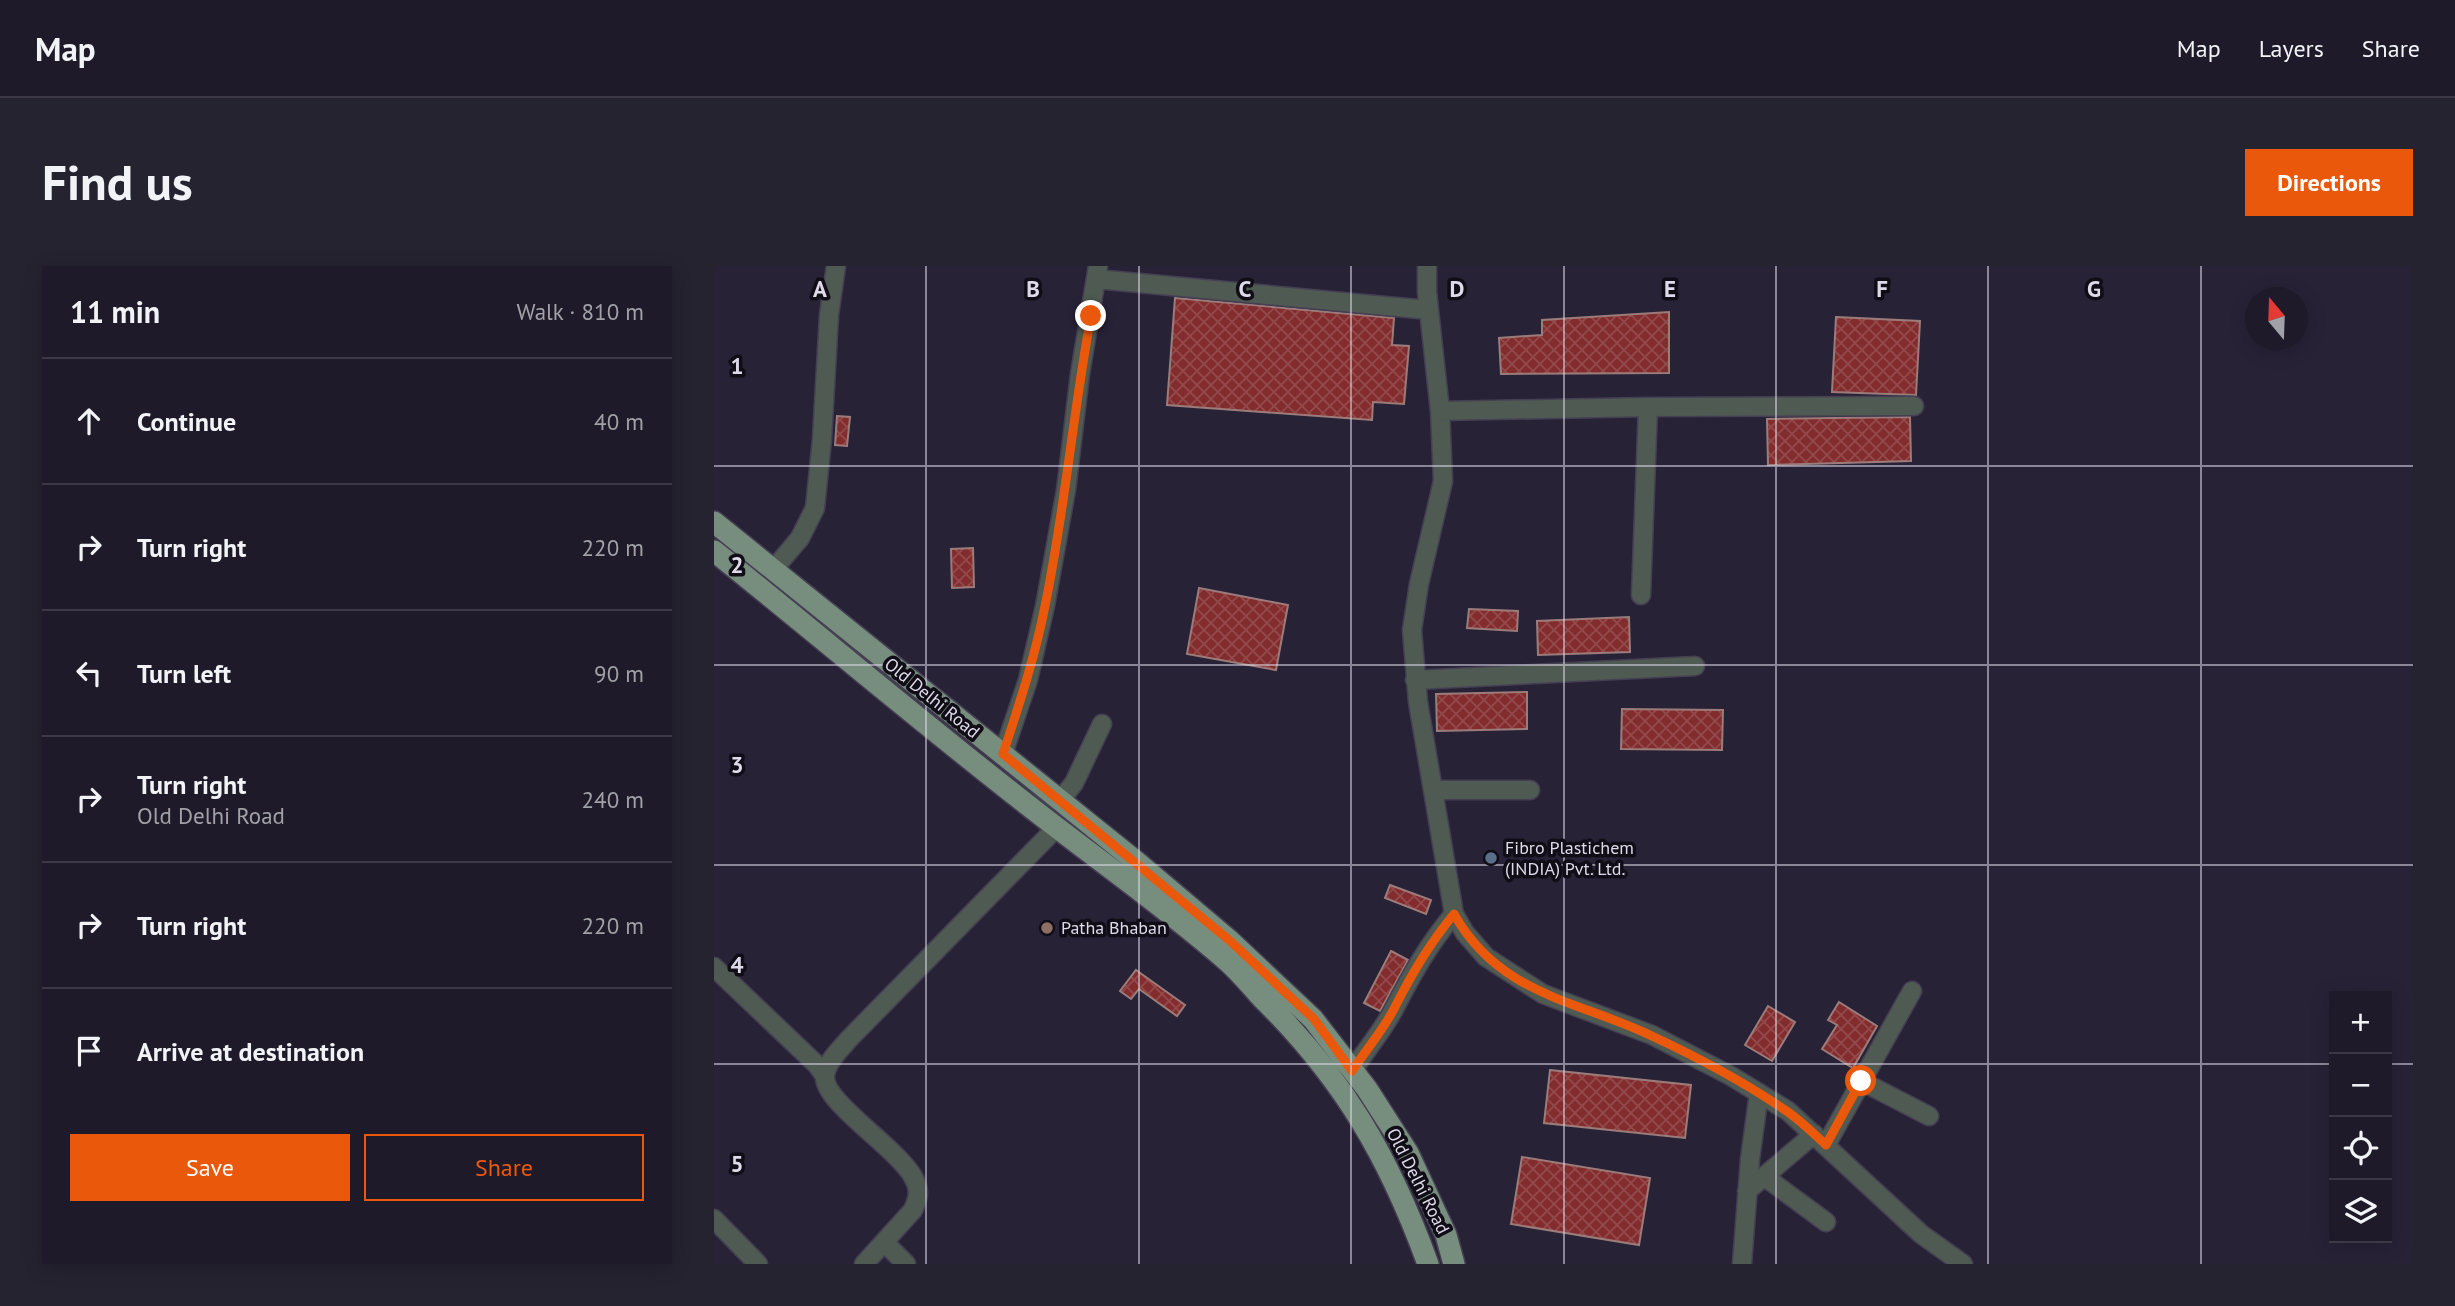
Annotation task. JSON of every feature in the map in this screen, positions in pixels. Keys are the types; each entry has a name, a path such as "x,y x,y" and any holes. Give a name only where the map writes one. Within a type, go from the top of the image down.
{"main road":[{"name":"Old Delhi Road","path":"714,523 1003,754 1229,940 1314,1019 1367,1088 1408,1153 1446,1235 1454,1264"},
{"name":"Old Delhi Road","path":"714,551 1227,961 1293,1028 1336,1081 1401,1192 1428,1264"}],"street":[{"path":"773,570 800,538 815,509 829,315 836,266"},
{"path":"1427,266 1440,411 1443,481 1419,584 1412,630 1415,680 1454,914 1465,933 1486,957 1543,994 1652,1035 1731,1076 1788,1111 1921,1234 1963,1264"},
{"path":"1003,754 1028,680 1045,606 1066,490 1080,374 1097,273 1429,310"},
{"path":"1440,411 1914,406"},
{"path":"1641,595 1648,407"},
{"path":"1415,680 1695,666"},
{"path":"1060,801 1074,783 1102,724"},
{"path":"1433,790 1530,790"},
{"path":"825,1076 835,1056 848,1040 1056,827"},
{"path":"1352,1071 1395,1008 1401,992 1432,940 1454,914"},
{"path":"715,971 817,1065 825,1076 830,1094 910,1172 916,1183 917,1200 913,1210 864,1264"},
{"path":"1747,1191 1820,1140 1861,1081 1912,991"},
{"path":"1861,1081 1928,1116"},
{"path":"1742,1264 1747,1191 1759,1093"},
{"path":"1765,1177 1826,1222"},
{"path":"714,1219 758,1264"},
{"path":"885,1243 906,1264"}],"building":[{"path":"1175,298 1394,318 1392,345 1409,346 1404,404 1373,402 1372,420 1167,405"},
{"path":"1669,312 1669,373 1501,374 1499,338 1542,335 1542,320"},
{"path":"1836,317 1920,321 1916,395 1832,392"},
{"path":"837,416 850,417 847,446 835,445"},
{"path":"1910,417 1911,461 1768,465 1767,419"},
{"path":"973,548 974,587 952,588 951,549"},
{"path":"1199,588 1288,605 1276,670 1187,654"},
{"path":"1469,609 1518,611 1517,631 1467,628"},
{"path":"1629,617 1630,652 1538,655 1537,621"},
{"path":"1527,692 1527,729 1437,731 1436,694"},
{"path":"1622,709 1723,710 1722,750 1621,749"},
{"path":"1390,885 1431,900 1426,914 1385,898"},
{"path":"1391,951 1408,960 1380,1011 1364,1003"},
{"path":"1136,970 1185,1005 1177,1016 1139,989 1131,999 1120,991"},
{"path":"1839,1002 1877,1026 1853,1068 1822,1049 1837,1025 1828,1020"},
{"path":"1768,1006 1795,1022 1772,1061 1745,1045"},
{"path":"1550,1070 1691,1085 1685,1138 1544,1123"},
{"path":"1522,1157 1650,1178 1639,1245 1511,1224"}],"place":[{"name":"Fibro Plastichem (INDIA) Pvt. Ltd.","path":"1491,858"},
{"name":"Patha Bhaban","path":"1047,928"}],"route":[{"path":"1091,316 1080,374 1066,490 1045,606 1028,680 1003,754 1229,940 1314,1019 1352,1071 1395,1008 1401,992 1432,940 1454,914 1465,933 1486,957 1543,994 1652,1035 1731,1076 1788,1111 1826,1145 1861,1081"}]}
